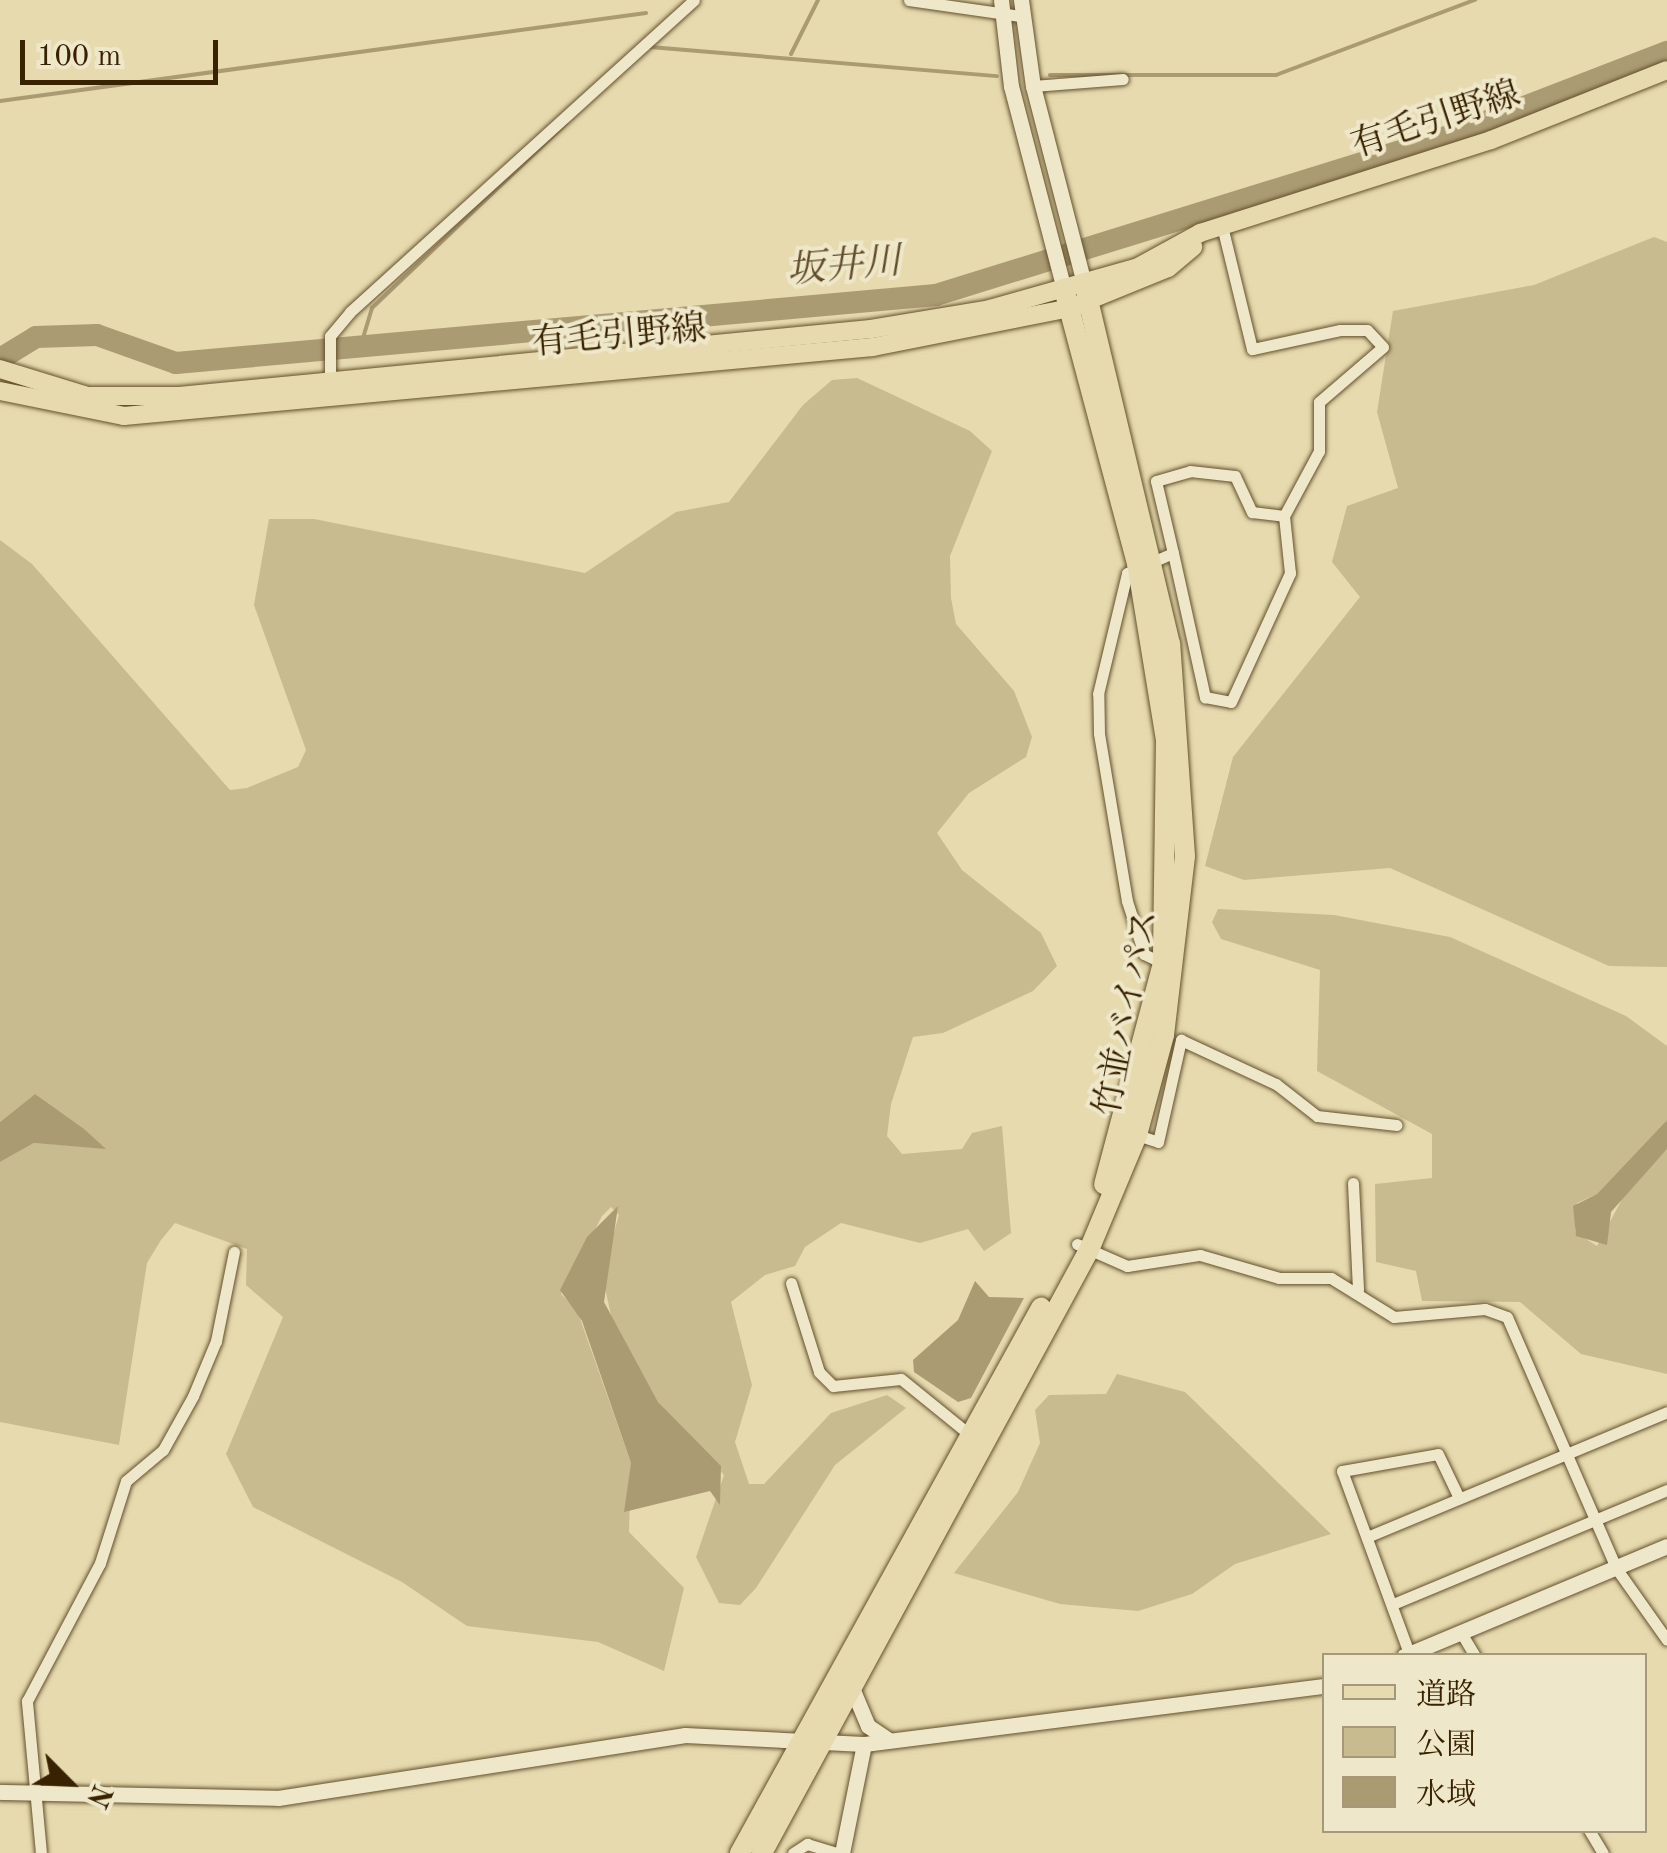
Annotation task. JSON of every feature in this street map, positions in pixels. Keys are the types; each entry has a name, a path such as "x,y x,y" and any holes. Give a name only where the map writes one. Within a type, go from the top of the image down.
{"highway":[{"name":"竹並バイパス","path":"740,1853 852,1688 1083,1247 1137,1135 1184,908 1180,743 1154,558 1077,295"},
{"name":"竹並バイパス","path":"762,1853 812,1742 969,1434 1083,1247 1123,1130 1164,962 1166,740 1154,558"}],"main road":[{"name":"有毛引野線","path":"5,371 124,399 330,380 873,347 1077,295 1222,226 1491,140 1667,70"},
{"name":"有毛引野線","path":"1,392 124,416 330,380"}],"street":[{"path":"330,380 330,336 694,0"},
{"path":"909,0 1020,8 1033,86 1077,258 1077,295"},
{"path":"1001,7 1051,243 1057,264 1077,295"},
{"path":"1033,86 1123,80"},
{"path":"1154,558 1205,697 1231,702 1249,673 1259,624 1290,573 1284,516 1319,451 1325,387 1383,346 1368,330 1340,330 1252,349 1222,226"},
{"path":"1164,962 1144,954 1128,901 1099,733 1098,694 1154,558 1156,481 1190,471 1236,476 1252,512 1284,516"},
{"path":"1137,1135 1158,1142 1182,1040 1276,1084 1317,1116 1396,1126"},
{"path":"1353,1183 1358,1290"},
{"path":"1083,1247 1148,1268 1200,1255 1358,1290 1394,1317 1485,1309 1507,1317 1616,1568 1667,1640"},
{"path":"41,1853 40,1794 27,1701 37,1673 100,1563 126,1481 163,1450 193,1396 216,1341 234,1252"},
{"path":"790,1283 819,1372 833,1386 901,1380 969,1434"},
{"path":"1367,1537 1667,1412"},
{"path":"1407,1653 1393,1604 1342,1471 1438,1454 1459,1498"},
{"path":"1393,1604 1667,1490"},
{"path":"1409,1653 1667,1546"},
{"path":"1460,1632 1473,1653"},
{"path":"0,1792 278,1798 686,1735 864,1744 1322,1686"},
{"path":"852,1688 868,1726 889,1740"},
{"path":"793,1853 808,1844 839,1853 864,1744"}],"green space":[{"path":"1654,237 1667,242 1667,967 1609,966 1390,868 1244,880 1205,866 1233,757 1360,597 1332,562 1347,506 1398,488 1377,412 1393,311 1534,285"},
{"path":"857,378 970,431 992,451 950,556 951,598 956,624 1014,691 1032,737 1026,757 969,793 937,833 962,870 1041,933 1057,966 1033,991 943,1033 913,1037 891,1104 887,1136 902,1154 962,1149 972,1133 1002,1126 1011,1233 984,1251 968,1229 920,1243 841,1223 805,1247 795,1266 765,1275 731,1302 752,1385 735,1442 749,1484 764,1484 831,1413 887,1395 906,1408 835,1465 756,1588 740,1605 719,1603 696,1557 724,1475 658,1402 612,1320 602,1274 619,1215 611,1207 602,1216 561,1294 577,1310 631,1463 629,1532 684,1588 664,1671 598,1642 467,1626 402,1582 253,1507 226,1454 283,1317 246,1285 247,1249 175,1223 161,1240 147,1263 119,1445 0,1422 0,1162 34,1143 104,1148 35,1094 0,1122 0,540 32,564 230,790 247,788 298,767 306,750 254,605 269,519 314,519 585,573 676,512 729,502 803,405 832,380"},
{"path":"1218,909 1334,915 1450,937 1626,1016 1667,1046 1667,1120 1597,1194 1577,1203 1575,1232 1597,1246 1628,1188 1667,1149 1667,1374 1581,1354 1520,1302 1422,1301 1416,1271 1376,1262 1375,1184 1432,1178 1432,1134 1317,1071 1320,970 1221,939 1212,922"},
{"path":"1117,1374 1185,1392 1331,1534 1235,1564 1192,1594 1138,1611 1060,1604 954,1573 1018,1492 1040,1443 1035,1410 1049,1395 1106,1394"}],"water":[{"path":"35,1094 106,1149 34,1143 0,1162 0,1122"},
{"path":"1667,1120 1667,1149 1611,1212 1607,1245 1576,1236 1573,1206 1597,1194"},
{"path":"618,1206 604,1302 658,1402 721,1466 720,1505 710,1491 624,1512 631,1463 582,1321 560,1290 587,1237"},
{"path":"975,1281 989,1297 1024,1298 971,1398 958,1402 914,1372 913,1360 958,1320"}],"waterway":[{"path":"791,54 818,0"},
{"path":"1050,75 1276,75 1475,0"},
{"path":"0,101 646,13"},
{"path":"650,47 997,76"},
{"name":"坂井川","path":"0,359 36,337 97,335 176,363 936,295 1449,136 1667,52"},
{"path":"360,348 372,308 566,123"}]}
